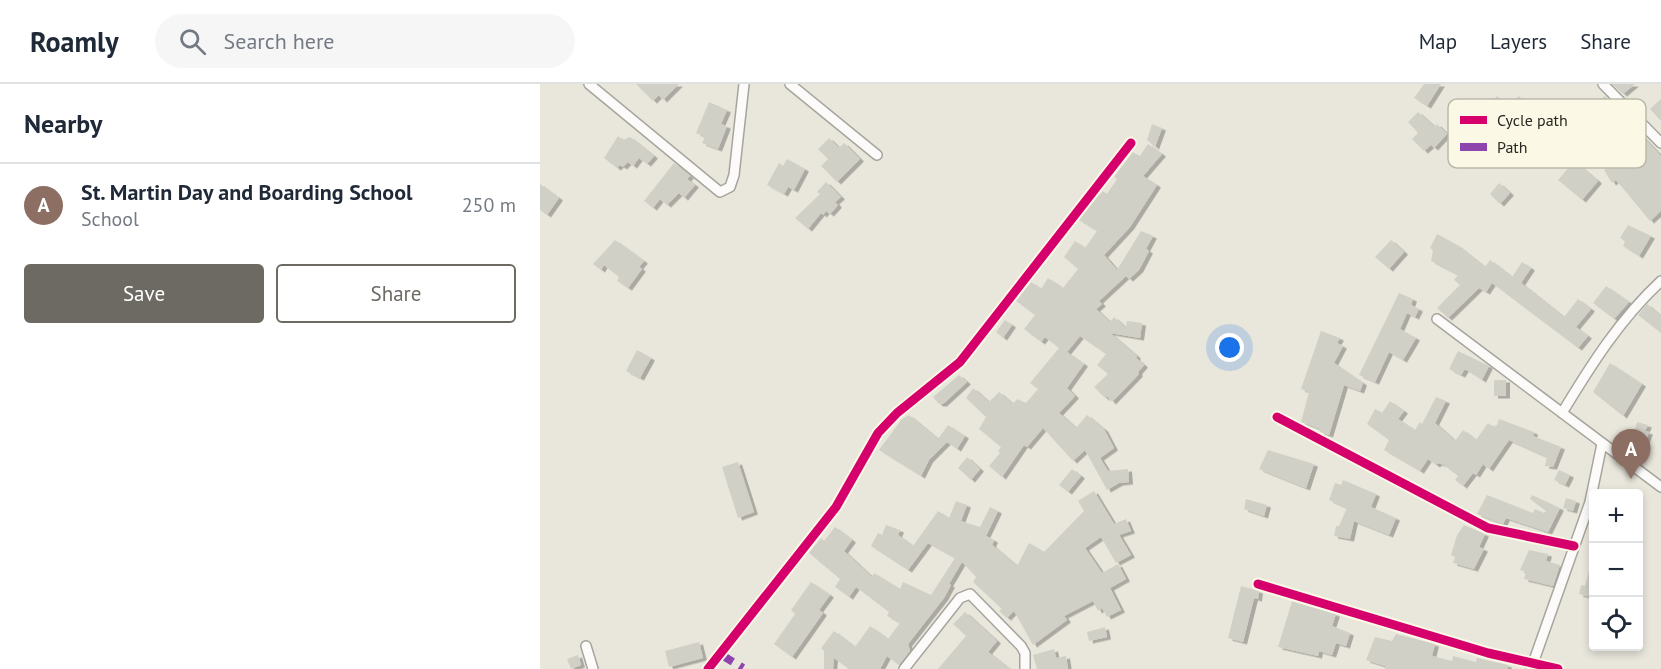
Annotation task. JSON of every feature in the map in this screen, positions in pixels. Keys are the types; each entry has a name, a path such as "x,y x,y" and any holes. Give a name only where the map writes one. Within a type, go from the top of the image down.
{"street":[{"path":"589,84 720,192 730,187 734,175 744,84"},
{"path":"790,84 877,155"},
{"path":"1603,84 1618,99"},
{"path":"1646,128 1661,143"},
{"path":"708,669 836,507 878,433 897,413 960,362 1131,143"},
{"path":"1562,413 1603,346 1631,311 1661,280"},
{"path":"1437,319 1661,487"},
{"path":"1277,417 1488,528 1574,546"},
{"path":"1532,665 1565,580 1574,546 1590,502 1602,444"},
{"path":"1258,584 1488,653 1532,665 1558,669"},
{"path":"904,669 960,598 970,594 1021,646 1025,652 1025,669"},
{"path":"586,646 593,669"}],"building":[{"path":"636,84 679,84 663,100 659,95 653,101"},
{"path":"1424,84 1441,84 1427,106 1414,98"},
{"path":"1612,84 1635,84 1623,94"},
{"path":"1661,99 1661,121 1650,109"},
{"path":"709,102 727,110 721,124 727,126 718,149 702,143 705,137 696,133"},
{"path":"1418,112 1435,127 1437,124 1447,134 1434,148 1431,145 1424,151 1412,139 1418,133 1408,122"},
{"path":"1152,124 1162,128 1155,147 1147,140"},
{"path":"618,136 623,140 630,137 654,156 647,164 639,158 633,166 628,162 623,167 620,165 617,168 604,158"},
{"path":"829,138 839,148 844,143 860,159 837,182 821,166 828,159 818,149"},
{"path":"1646,140 1661,156 1661,211 1650,221 1616,180 1612,183 1604,170 1607,168 1646,168"},
{"path":"1148,144 1162,154 1143,176 1157,185 1130,227 1104,255 1117,270 1141,231 1153,236 1146,249 1149,251 1139,270 1129,279 1126,276 1099,301 1102,304 1096,309 1110,322 1114,317 1126,328 1127,321 1142,323 1140,338 1110,333 1144,365 1138,372 1139,374 1112,402 1094,387 1108,374 1097,365 1106,354 1080,336 1067,352 1084,364 1067,388 1075,396 1059,413 1076,428 1087,415 1104,429 1114,448 1100,458 1108,471 1128,469 1129,482 1119,483 1107,490 1085,450 1073,461 1043,428 1027,447 1024,445 1002,477 989,466 1000,453 998,451 1001,447 979,429 986,417 966,398 973,388 989,402 999,392 1013,404 1017,399 1026,403 1038,389 1030,383 1059,348 1045,337 1041,342 1024,329 1035,315 1016,301 1031,282 1041,289 1048,278 1063,288 1078,269 1064,257 1075,241 1085,248 1097,231 1079,220 1103,191 1107,194 1117,179 1114,177 1133,152 1139,157"},
{"path":"787,159 805,169 794,190 788,187 784,194 767,185 779,163 783,166"},
{"path":"674,163 690,176 687,179 695,185 684,198 679,193 667,205 660,199 653,208 644,201"},
{"path":"1568,168 1582,168 1598,181 1582,200 1558,180"},
{"path":"826,182 841,197 835,202 838,205 830,214 826,211 823,215 821,213 808,229 795,218 820,194 817,192"},
{"path":"1499,183 1510,193 1500,204 1490,194"},
{"path":"540,184 559,198 547,215 540,210"},
{"path":"1628,225 1651,236 1639,256 1623,246 1625,241 1620,238"},
{"path":"1437,234 1457,245 1485,267 1490,260 1512,277 1522,262 1531,268 1521,283 1564,317 1578,299 1591,309 1576,327 1588,336 1578,348 1492,283 1486,292 1479,288 1448,318 1437,308 1460,285 1454,280 1458,275 1431,261 1433,250 1430,248"},
{"path":"615,240 644,261 639,267 642,269 628,288 617,281 619,277 604,265 601,270 593,264"},
{"path":"1391,240 1404,252 1389,269 1375,257"},
{"path":"1606,286 1629,302 1614,319 1593,303"},
{"path":"1399,293 1413,299 1411,305 1419,309 1415,317 1407,313 1400,329 1416,338 1403,360 1389,352 1375,382 1359,375"},
{"path":"1647,304 1661,316 1661,333 1638,315"},
{"path":"1005,320 1012,325 1003,338 996,332"},
{"path":"1321,331 1340,338 1337,343 1343,346 1334,363 1363,383 1360,391 1344,385 1329,435 1320,432 1321,429 1301,422 1309,392 1301,389"},
{"path":"637,350 651,358 640,378 626,371"},
{"path":"1458,351 1489,366 1482,380 1465,369 1461,375 1449,369"},
{"path":"1610,363 1642,384 1623,416 1593,392"},
{"path":"959,375 967,382 943,404 939,404 933,397"},
{"path":"1494,380 1506,380 1506,396 1494,396"},
{"path":"1436,397 1446,401 1435,423 1455,441 1463,430 1476,440 1488,423 1493,427 1497,425 1499,419 1534,432 1533,436 1561,447 1553,467 1545,466 1547,457 1509,440 1489,469 1483,464 1476,475 1473,473 1463,486 1455,480 1458,476 1444,465 1438,463 1436,465 1428,459 1420,471 1384,450 1389,440 1367,424 1375,409 1382,413 1390,401 1404,411 1398,419 1415,430 1420,422 1422,424"},
{"path":"909,415 938,439 948,425 965,436 957,449 947,442 929,460 921,476 879,450 902,419"},
{"path":"1637,422 1648,425 1645,431 1649,432 1644,445 1632,440"},
{"path":"1268,450 1314,464 1306,488 1259,469"},
{"path":"967,457 980,469 971,480 958,468"},
{"path":"738,462 754,512 738,518 722,467"},
{"path":"1072,469 1081,476 1068,492 1059,485"},
{"path":"1559,470 1570,475 1565,485 1554,480"},
{"path":"1343,480 1376,494 1371,507 1396,518 1389,535 1354,521 1350,539 1334,536 1336,526 1339,526 1347,508 1329,500 1335,483 1341,485"},
{"path":"1094,491 1114,524 1126,519 1131,531 1119,535 1131,555 1116,563 1101,537 1085,548 1102,573 1118,564 1126,579 1110,588 1121,610 1107,617 1102,608 1098,611 1093,601 1064,616 1067,620 1033,645 1014,611 1007,618 999,611 1002,609 973,582 976,577 962,562 944,598 908,644 910,651 899,665 887,656 880,669 849,669 834,658 833,669 824,669 824,651 821,648 834,631 855,647 870,626 888,639 900,623 887,616 889,612 856,587 849,597 835,587 840,579 809,553 821,538 824,541 835,527 852,540 844,551 872,577 874,573 900,589 903,582 931,595 955,558 928,543 908,570 871,546 878,533 882,535 886,525 900,530 898,535 913,546 938,511 949,518 956,501 967,505 961,521 980,527 990,507 998,511 986,536 994,540 992,545 1017,566 1029,543 1044,552 1084,511 1078,501"},
{"path":"1487,495 1533,513 1535,509 1544,513 1546,511 1530,499 1532,495 1560,508 1548,532 1506,518 1503,524 1477,514"},
{"path":"1566,498 1576,501 1573,511 1563,508"},
{"path":"1246,499 1267,505 1264,516 1244,509"},
{"path":"1464,525 1485,534 1479,547 1484,549 1474,569 1453,563 1455,557 1451,555 1457,535"},
{"path":"1529,550 1548,554 1546,561 1560,565 1553,586 1524,579 1526,572 1520,570"},
{"path":"1589,571 1589,597 1579,594 1581,585 1585,586"},
{"path":"811,582 830,595 819,610 823,613 792,657 774,644 795,614 791,610"},
{"path":"1241,586 1259,591 1258,599 1254,598 1243,642 1228,638"},
{"path":"1292,601 1336,614 1332,626 1350,633 1346,646 1336,643 1332,655 1319,651 1318,656 1278,647"},
{"path":"965,612 997,641 988,652 1010,669 938,669 966,636 953,624"},
{"path":"1105,627 1107,637 1089,641 1087,632"},
{"path":"1396,634 1435,644 1432,656 1452,661 1453,656 1476,662 1477,658 1508,665 1507,669 1385,669 1385,666 1366,660 1375,637 1392,641"},
{"path":"699,642 703,658 669,667 665,651"},
{"path":"1054,649 1056,658 1066,656 1068,669 1037,669 1033,655"},
{"path":"578,655 581,665 571,669 567,659"}],"marked path":[{"path":"720,654 743,668"}],"cycle path":[{"path":"708,669 836,507 878,433 897,413 960,362 1131,143"},
{"path":"1277,417 1488,528 1574,546"},
{"path":"1258,584 1488,653 1558,669"}],"place":[{"name":"St. Martin Day and Boarding School","path":"1631,479"}]}
